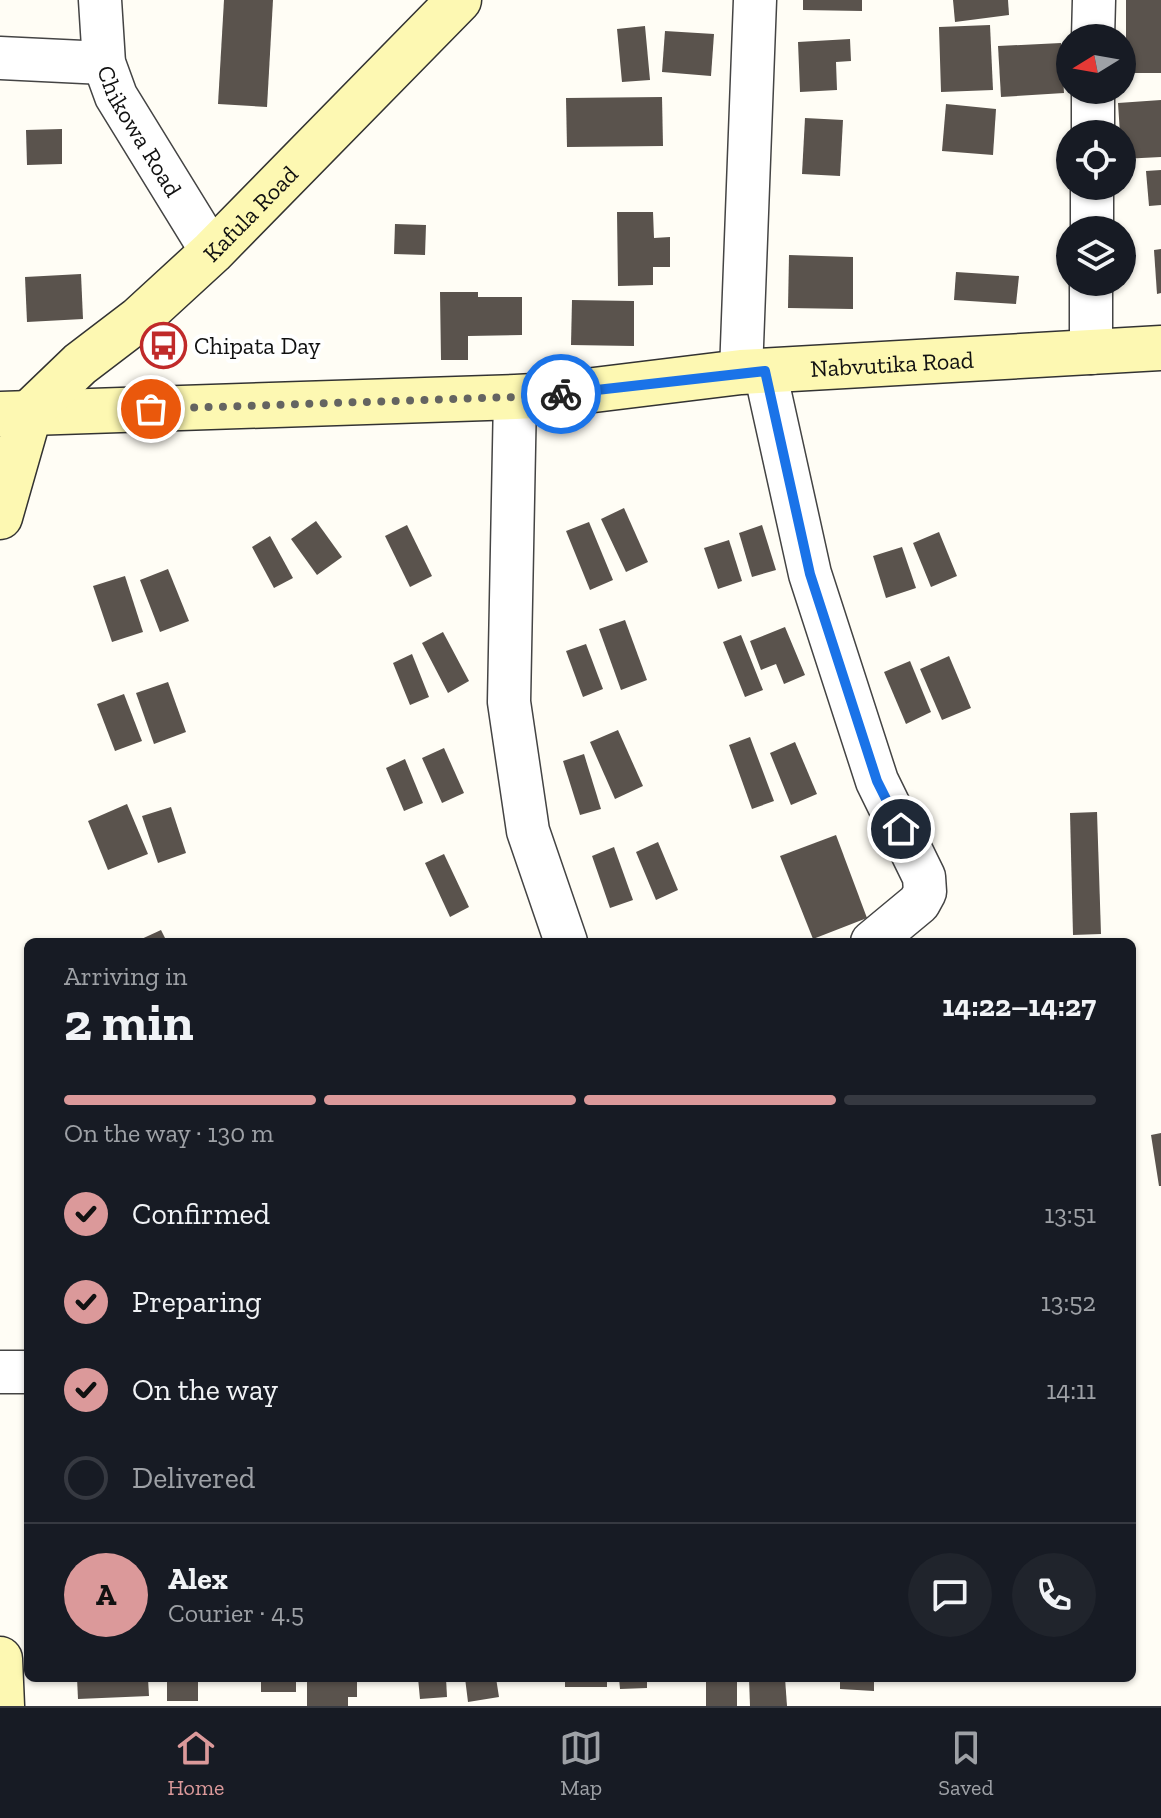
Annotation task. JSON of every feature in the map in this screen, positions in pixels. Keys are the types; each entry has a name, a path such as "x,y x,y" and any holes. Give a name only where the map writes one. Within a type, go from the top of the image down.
{"street":[{"name":"Chikowa Road","path":"100,0 104,63 116,96 212,252"},
{"name":"Kafula Road","path":"15,413 139,319 212,252 424,17 459,0"},
{"path":"755,0 753,372 810,574 877,781 924,877 925,892 919,903 877,938"},
{"path":"1093,24 1094,0"},
{"path":"0,58 104,63"},
{"path":"1091,296 1091,353"},
{"name":"Nabvutika Road","path":"15,413 553,395 753,372 1161,348"},
{"path":"515,397 509,702 528,831 565,938"},
{"path":"0,517 15,413"},
{"path":"0,1372 24,1372"},
{"path":"0,1659 2,1706"}],"building":[{"path":"224,0 273,0 267,107 218,104"},
{"path":"803,0 862,0 862,11 803,10"},
{"path":"953,0 1008,0 1009,15 955,22"},
{"path":"1126,0 1161,0 1161,73 1136,73 1136,24 1126,24"},
{"path":"990,25 993,90 941,92 939,27"},
{"path":"645,26 650,80 622,82 617,29"},
{"path":"665,31 714,34 711,76 662,72"},
{"path":"850,39 851,61 836,62 837,90 800,92 798,42"},
{"path":"1056,43 1056,94 1001,97 998,46"},
{"path":"662,97 663,146 567,147 566,98"},
{"path":"1161,100 1161,157 1136,158 1136,120 1119,120 1118,104"},
{"path":"946,104 996,109 993,155 942,151"},
{"path":"805,118 843,120 840,176 802,174"},
{"path":"62,129 62,164 27,165 26,130"},
{"path":"1161,170 1161,205 1149,206 1146,171"},
{"path":"617,212 653,212 654,238 670,237 670,267 653,267 653,285 618,286"},
{"path":"395,224 426,225 425,255 394,254"},
{"path":"1161,249 1161,293 1157,294 1154,250"},
{"path":"789,255 853,257 853,309 788,308"},
{"path":"956,272 1019,276 1016,304 954,300"},
{"path":"81,274 83,319 27,322 25,277"},
{"path":"440,292 478,292 478,297 522,297 522,335 468,336 468,360 441,360"},
{"path":"572,300 634,301 634,346 571,345"},
{"path":"624,508 648,562 626,572 601,519"},
{"path":"316,521 342,557 317,575 291,539"},
{"path":"589,522 613,580 590,590 566,531"},
{"path":"407,525 432,576 410,587 385,536"},
{"path":"762,525 776,570 752,577 739,533"},
{"path":"939,532 957,576 931,587 913,543"},
{"path":"270,536 293,578 274,588 252,547"},
{"path":"729,540 742,581 718,589 704,548"},
{"path":"902,547 916,588 886,598 873,556"},
{"path":"168,569 189,621 160,632 140,580"},
{"path":"125,576 143,632 112,642 93,586"},
{"path":"625,620 647,680 621,690 599,629"},
{"path":"785,627 805,675 784,684 776,664 761,670 750,641"},
{"path":"443,632 469,681 448,693 422,643"},
{"path":"741,635 763,690 745,697 723,642"},
{"path":"586,644 603,689 583,697 566,651"},
{"path":"412,654 429,697 410,705 393,663"},
{"path":"949,656 971,708 942,720 920,669"},
{"path":"910,661 931,712 906,724 884,672"},
{"path":"168,682 186,732 154,744 136,693"},
{"path":"124,694 142,741 115,751 97,704"},
{"path":"618,730 643,786 615,799 590,742"},
{"path":"750,737 774,801 752,809 729,745"},
{"path":"795,742 817,794 791,805 770,753"},
{"path":"444,748 464,793 442,803 422,758"},
{"path":"584,754 601,809 580,815 563,761"},
{"path":"405,759 423,803 404,811 386,768"},
{"path":"127,804 148,854 108,870 88,821"},
{"path":"171,807 186,853 158,863 142,816"},
{"path":"1097,812 1101,934 1073,935 1070,813"},
{"path":"836,835 867,918 813,938 780,856"},
{"path":"658,842 678,890 656,900 636,852"},
{"path":"614,847 633,900 610,908 592,856"},
{"path":"444,854 469,907 450,917 425,863"},
{"path":"161,930 165,938 144,938"},
{"path":"1161,1133 1161,1186 1159,1186 1151,1135"},
{"path":"77,1682 148,1682 149,1696 78,1699"},
{"path":"167,1682 198,1682 198,1701 167,1701"},
{"path":"261,1682 296,1682 296,1692 261,1692"},
{"path":"307,1682 357,1682 357,1697 348,1697 348,1706 307,1706"},
{"path":"418,1682 446,1682 447,1697 420,1699"},
{"path":"466,1682 497,1682 499,1697 468,1702"},
{"path":"565,1682 607,1682 607,1687 565,1687"},
{"path":"619,1682 647,1682 647,1688 620,1689"},
{"path":"706,1682 737,1682 737,1706 706,1706"},
{"path":"749,1682 785,1682 787,1706 750,1706"},
{"path":"840,1682 874,1682 874,1691 840,1689"}],"way so far":[{"path":"151,409 561,394"}],"place":[{"name":"Chipata Day","path":"163,345"}],"route":[{"path":"561,394 765,371 810,574 877,781 901,829"}]}
